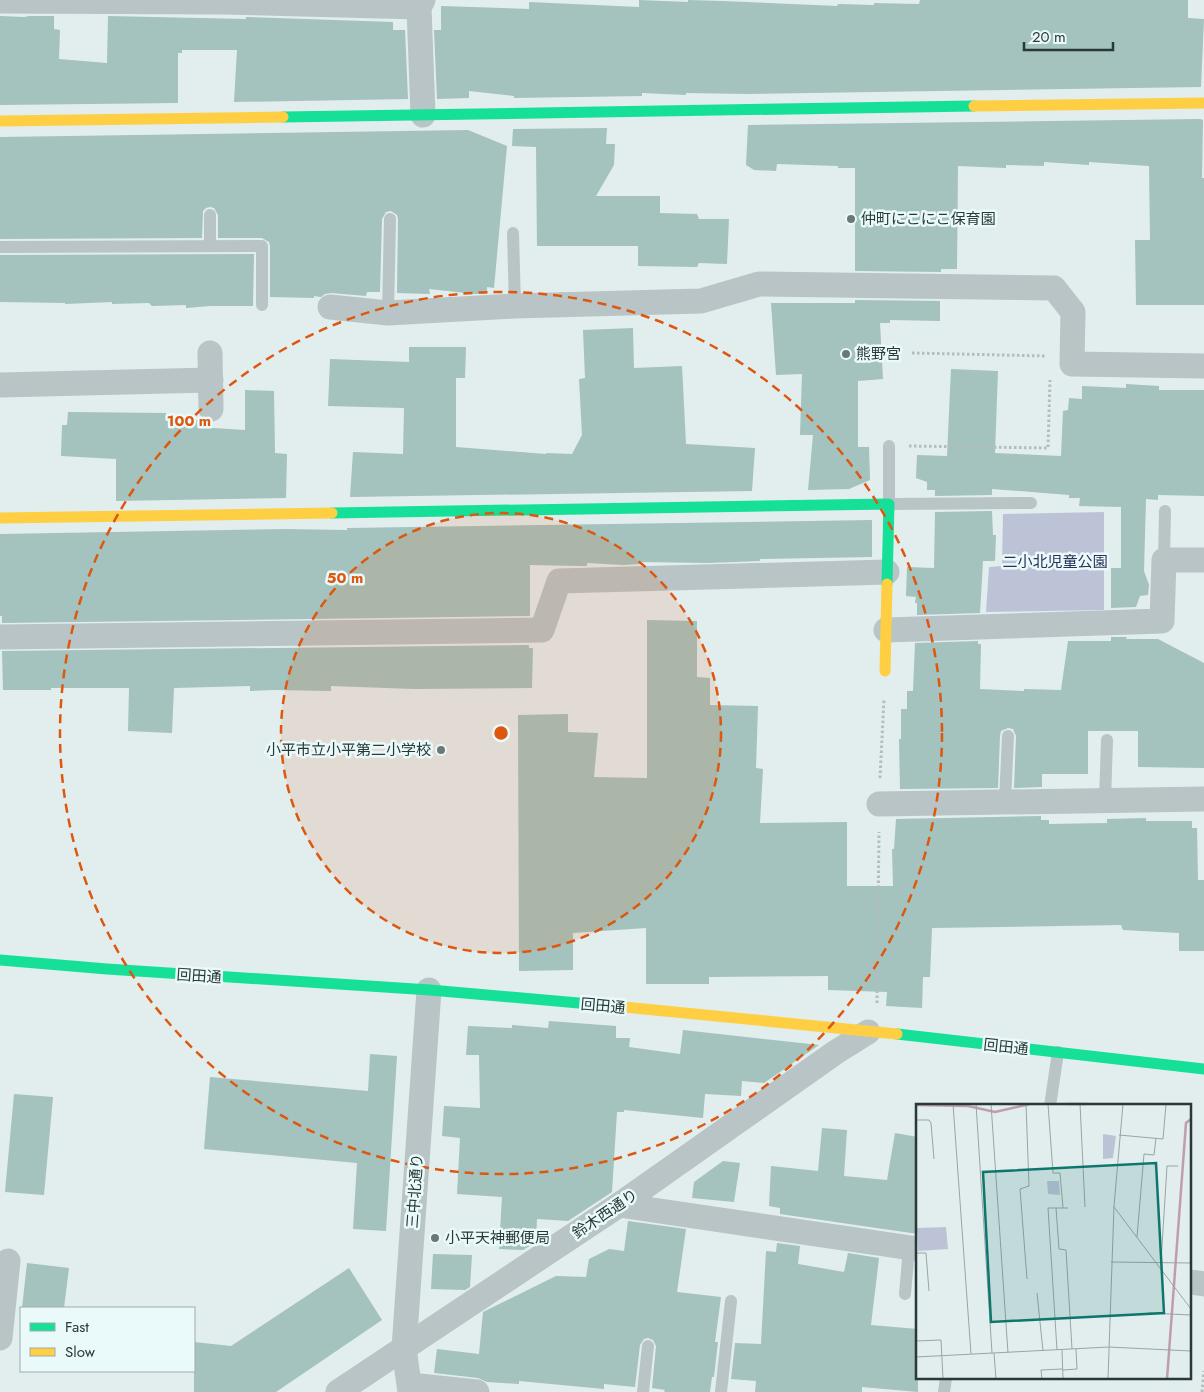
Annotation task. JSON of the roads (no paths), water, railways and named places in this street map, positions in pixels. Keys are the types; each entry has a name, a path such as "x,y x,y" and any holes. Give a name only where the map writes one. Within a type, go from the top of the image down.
{"street":[{"path":"0,1 421,3 423,115"},
{"path":"0,120 1204,103"},
{"path":"330,307 388,313 515,306 700,301 759,284 1054,288 1073,312 1072,360 1204,366"},
{"path":"210,353 211,409"},
{"path":"0,385 211,380"},
{"path":"0,518 889,504 885,671"},
{"path":"886,630 1162,621 1164,560 1204,560"},
{"path":"0,637 542,630 560,581 887,572"},
{"path":"879,804 1204,799"},
{"name":"回田通","path":"0,960 69,967 429,990 872,1032 1204,1070"},
{"name":"三中北通り","path":"410,1389 404,1348 429,990"},
{"name":"鈴木西通り","path":"338,1392 619,1205 836,1052 872,1032"},
{"path":"619,1205 913,1249"},
{"path":"0,1338 8,1260"},
{"path":"410,1389 477,1392"}],"lane":[{"path":"210,215 210,246"},
{"path":"388,313 390,219"},
{"path":"513,233 515,306"},
{"path":"0,247 262,246 262,305"},
{"path":"889,446 889,504 1031,503"},
{"path":"1164,511 1164,560"},
{"path":"1005,802 1008,736"},
{"path":"1105,800 1108,740"},
{"path":"1050,1104 1058,1052"},
{"path":"905,1294 913,1249"},
{"path":"722,1392 731,1301"},
{"path":"644,1392 648,1346"}],"place":[{"name":"仲町にこにこ保育園","path":"851,219"},
{"name":"熊野宮","path":"846,354"},
{"name":"小平市立小平第二小学校","path":"441,750"},
{"name":"小平天神郵便局","path":"435,1238"}],"park label":[{"name":"二小北児童公園","path":"1055,562"}]}
